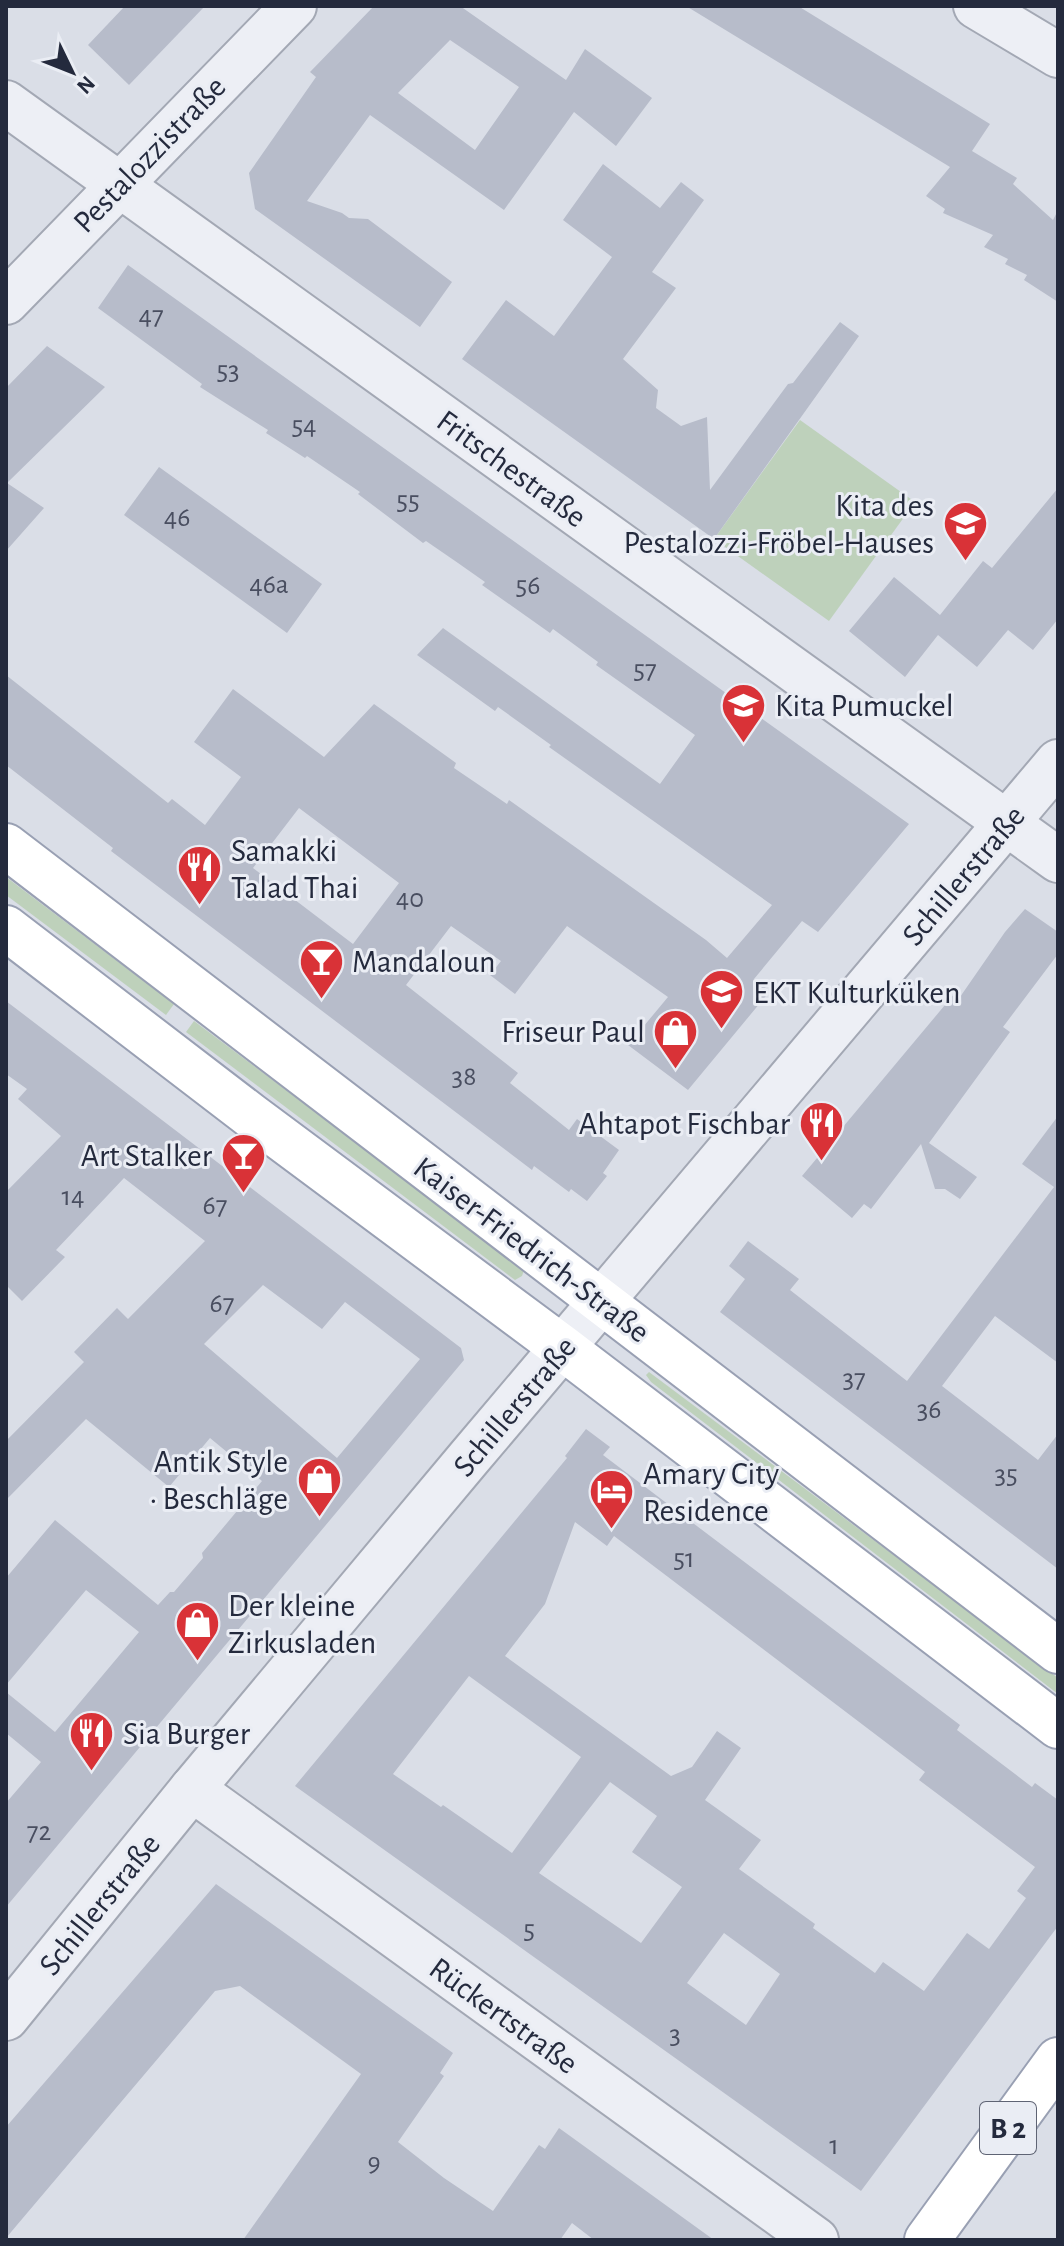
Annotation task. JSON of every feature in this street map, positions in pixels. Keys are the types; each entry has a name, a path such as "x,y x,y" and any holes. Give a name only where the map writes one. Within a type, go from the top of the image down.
{"main road":[{"name":"Kaiser-Friedrich-Straße","path":"6,846 1058,1651"},
{"name":"Kaiser-Friedrich-Straße","path":"6,928 1058,1726"},
{"name":"B 2","path":"927,2240 1058,2060"}],"street":[{"name":"Pestalozzistraße","path":"6,302 294,6"},
{"path":"976,6 1058,55"},
{"name":"Fritschestraße","path":"6,103 1058,860"},
{"name":"Schillerstraße","path":"6,2018 192,1789 1058,762"},
{"name":"Rückertstraße","path":"192,1789 816,2240"}],"green space":[{"path":"800,420 915,502 829,621 714,539"},
{"path":"6,877 174,1004 166,1015 6,895"},
{"path":"194,1021 520,1266 524,1270 522,1276 515,1280 186,1032"},
{"path":"649,1372 1058,1678 1058,1694 651,1382 646,1375"}],"building":[{"path":"125,6 205,6 129,85 88,45"},
{"path":"374,6 460,6 566,80 585,49 652,98 616,146 574,112 504,210 370,115 307,201 349,218 368,219 452,282 420,327 255,209 249,173 316,77 310,72","holes":["450,40 519,87 475,150 398,93"]},
{"path":"686,6 798,6 990,124 972,151 1017,178 1013,184 1053,220 1058,210 1058,302 1024,280 1027,275 1005,264 1008,259 984,247 993,235 943,213 945,209 926,196 950,167"},
{"path":"603,164 660,208 681,182 704,200 652,272 676,288 623,359 658,390 656,408 681,426 707,417 710,490 788,384 793,383 840,322 859,336 714,539 462,359 506,300 554,336 612,257 563,220"},
{"path":"128,265 909,824 818,932 802,921 754,979 770,991 688,1090 628,1045 668,997 567,926 515,994 490,975 501,961 451,926 406,985 518,1073 510,1083 569,1130 577,1119 619,1150 603,1173 607,1176 587,1201 571,1189 569,1192 534,1166 532,1170 111,851 113,848 6,765 6,675 168,803 172,799 205,825 241,777 194,742 233,689 324,757 374,704 456,763 454,768 507,804 509,800 727,958 772,905 549,747 551,745 498,707 495,711 417,655 443,628 660,784 695,735 596,665 598,662 553,629 550,633 482,585 485,582 426,541 423,543 358,494 360,492 200,387 202,384 98,308","holes":["299,808 399,883 353,944 253,868"]},
{"path":"47,346 105,387 7,483 44,508 6,551 6,388"},
{"path":"159,467 322,584 287,633 124,515"},
{"path":"1058,488 1058,619 1033,650 1008,630 977,667 938,635 905,677 849,631 894,577 940,615 983,561 992,568"},
{"path":"1025,909 1058,932 1058,954 1003,1027 1010,1032 929,1143 977,1177 960,1199 945,1189 935,1189 921,1144 871,1209 864,1204 852,1218 802,1176 955,993 960,997 1005,932"},
{"path":"6,1001 461,1348 464,1360 6,1907 6,1803 41,1762 6,1733 6,1692 55,1732 139,1632 86,1590 6,1685 6,1578 55,1520 158,1605 170,1592 174,1592 203,1558 202,1553 262,1481 210,1438 169,1487 86,1419 6,1500 6,1441 84,1362 74,1352 117,1308 128,1319 205,1241 124,1178 56,1250 65,1257 22,1301 6,1285 6,1192 61,1136 18,1099 27,1089 6,1074","holes":["263,1285 322,1329 345,1302 420,1359 337,1458 204,1344"]},
{"path":"1058,1116 1058,1363 995,1316 942,1386 1038,1460 1058,1434 1058,1569 720,1312 745,1279 729,1266 748,1241 799,1279 790,1290 907,1381 1054,1187 1022,1164"},
{"path":"586,1429 610,1447 603,1455 960,1725 957,1730 1032,1787 1035,1783 1058,1800 1058,1926 861,2191 295,1786 567,1458 565,1456","holes":["575,1522 607,1546 614,1536 925,1772 919,1780 1035,1867 1017,1891 1026,1898 989,1949 967,1933 924,1991 883,1962 875,1973 813,1928 815,1924 739,1869 761,1840 705,1800 741,1748 717,1731 692,1767 671,1776 505,1656 545,1604","469,1676 581,1757 512,1853 393,1774","610,1782 657,1816 632,1852 682,1887 641,1943 539,1873","724,1933 780,1974 746,2025 687,1983"]},
{"path":"216,1884 453,2053 440,2073 444,2076 398,2142 444,2178 493,2211 539,2145 545,2149 559,2128 714,2240 594,2240 572,2223 560,2240 243,2240 361,2074 240,1986 215,1991 6,2238 6,2127"}],"place":[{"name":"Kita des Pestalozzi-Fröbel-Hauses","path":"965,562"},
{"name":"Kita Pumuckel","path":"744,744"},
{"name":"Samakki Talad Thai","path":"200,907"},
{"name":"Mandaloun","path":"321,1000"},
{"name":"EKT Kulturküken","path":"722,1031"},
{"name":"Friseur Paul","path":"676,1070"},
{"name":"Ahtapot Fischbar","path":"821,1162"},
{"name":"Art Stalker","path":"243,1194"},
{"name":"Antik Style • Beschläge","path":"319,1518"},
{"name":"Amary City Residence","path":"612,1530"},
{"name":"Der kleine Zirkusladen","path":"197,1662"},
{"name":"Sia Burger","path":"92,1772"}]}
